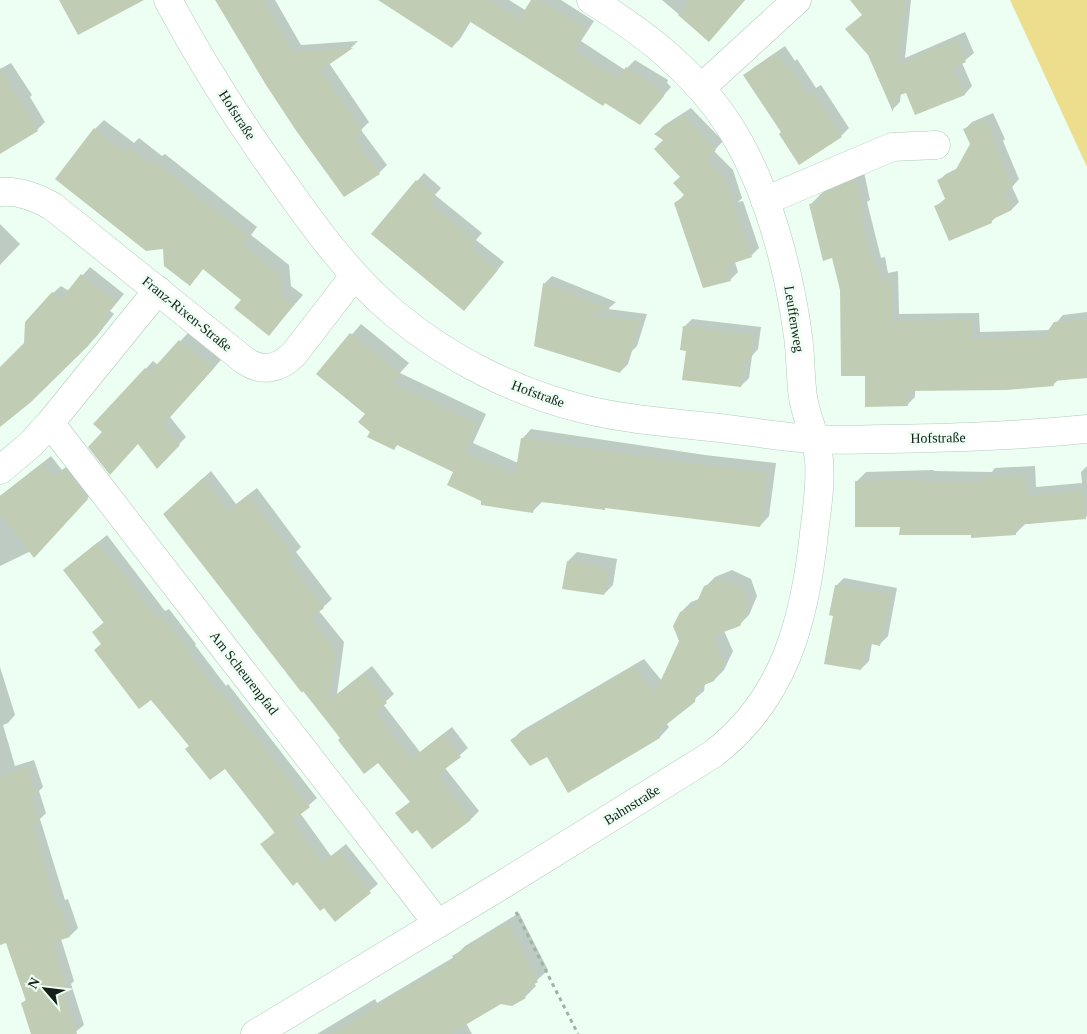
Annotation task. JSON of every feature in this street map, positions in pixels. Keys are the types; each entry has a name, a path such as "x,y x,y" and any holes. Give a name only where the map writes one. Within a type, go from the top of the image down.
{"street":[{"name":"Hofstraße","path":"168,0 208,70 248,133 298,204 354,276 397,316 448,352 487,374 539,396 583,409 624,417 815,439 981,437 1087,429"},
{"name":"Leuffenweg","path":"591,0 650,40 676,62 719,111 738,141 765,201 783,261 798,336 803,397 815,439"},
{"path":"700,88 797,0"},
{"path":"765,201 892,147 936,145"},
{"name":"Franz-Rixen-Straße","path":"0,192 22,194 52,206 250,364 261,368 280,365 294,354 354,276"},
{"path":"0,470 31,444 158,290"},
{"name":"Am Scheurenpfad","path":"50,422 438,924"},
{"name":"Bahnstraße","path":"255,1034 502,886 713,754 742,729 763,702 776,680 792,644 806,589 820,477 815,439"}],"path":[{"path":"502,886 578,1034"}],"shaded area":[{"path":"1010,0 1087,0 1087,167"}],"building":[{"path":"59,0 144,0 78,35"},
{"path":"215,0 263,0 293,52 353,48 321,70 362,131 354,137 380,174 344,197 266,85"},
{"path":"378,0 489,0 519,19 531,0 541,0 587,29 574,50 618,79 626,67 661,89 659,91 664,96 640,125 605,103 603,106 469,21 452,48"},
{"path":"690,0 745,0 709,42 678,15"},
{"path":"850,0 904,0 898,65 957,39 966,62 953,68 965,95 915,115 906,93 894,97 893,112 868,55 845,29 862,15"},
{"path":"777,53 786,68 789,66 808,95 813,92 842,137 799,165 779,134 781,132 743,75"},
{"path":"0,68 38,131 0,154"},
{"path":"682,115 716,150 707,159 725,178 735,207 733,208 735,208 752,257 725,266 731,281 703,288 674,203 685,196 673,183 680,177 654,149 663,140 654,134"},
{"path":"986,119 1013,187 1004,191 1012,210 991,220 992,223 949,241 934,206 946,201 937,180 954,173 970,144 963,129"},
{"path":"94,128 124,152 129,147 152,165 155,162 249,237 243,245 280,274 282,296 294,305 269,336 234,308 241,300 203,269 190,286 164,266 163,249 146,251 55,179"},
{"path":"856,179 863,209 859,209 873,265 877,264 881,280 891,278 892,321 972,320 972,339 1047,338 1047,332 1054,322 1087,319 1087,378 1053,381 1054,386 1006,390 907,391 908,406 865,407 865,376 841,376 840,290 832,258 823,261 809,204 823,201 819,195"},
{"path":"416,180 435,196 429,203 475,241 470,247 498,270 464,311 371,234"},
{"path":"81,274 117,302 103,319 107,322 88,346 31,402 0,427 0,367 24,343 25,322 52,292 61,299"},
{"path":"543,283 610,309 588,315 640,321 630,355 626,358 620,373 534,346"},
{"path":"683,326 753,335 751,359 745,358 741,387 682,380 686,351 680,350"},
{"path":"350,333 400,373 392,383 478,424 464,452 515,475 521,438 695,464 767,472 760,527 535,501 533,513 481,505 481,501 447,485 453,472 397,445 394,450 367,437 370,432 358,422 365,414 316,374"},
{"path":"179,340 214,368 163,425 180,445 157,469 138,444 110,475 88,447 102,432 93,424 145,368 150,372"},
{"path":"43,463 54,477 65,468 88,499 34,558 0,514 0,496"},
{"path":"1025,475 1027,496 1084,491 1086,519 1015,525 1016,535 971,538 971,535 899,535 900,527 855,527 855,481 924,479 924,481 984,481 984,478"},
{"path":"203,478 228,511 248,495 294,556 288,561 324,608 311,618 336,651 329,700 364,674 387,703 375,712 411,759 443,734 461,757 437,775 471,820 432,849 417,830 412,834 395,813 410,802 378,763 364,774 338,740 340,738 303,691 302,693 163,514"},
{"path":"98,542 157,618 161,615 190,652 188,653 218,693 220,691 310,807 292,821 323,862 338,851 371,893 335,922 324,908 320,911 297,882 293,886 260,844 275,833 225,769 210,780 185,749 189,746 151,700 139,709 94,650 101,644 92,632 104,623 63,570"},
{"path":"567,561 609,568 604,595 562,589"},
{"path":"722,579 742,588 749,606 740,626 713,636 724,662 714,681 697,688 695,702 657,732 660,738 568,793 547,757 530,766 510,740 634,667 655,693 679,641 673,626 680,612 695,606 704,586"},
{"path":"835,585 890,595 880,646 867,643 861,670 824,664 833,616 829,615"},
{"path":"27,767 36,796 31,798 39,822 32,824 57,907 61,906 70,937 54,942 55,945 53,946 67,990 63,991 77,1034 31,1034 21,1003 26,1001 6,943 0,945 0,776"},
{"path":"508,923 538,982 522,992 526,998 512,1006 501,1004 450,1034 331,1034 455,960 452,956"}]}
